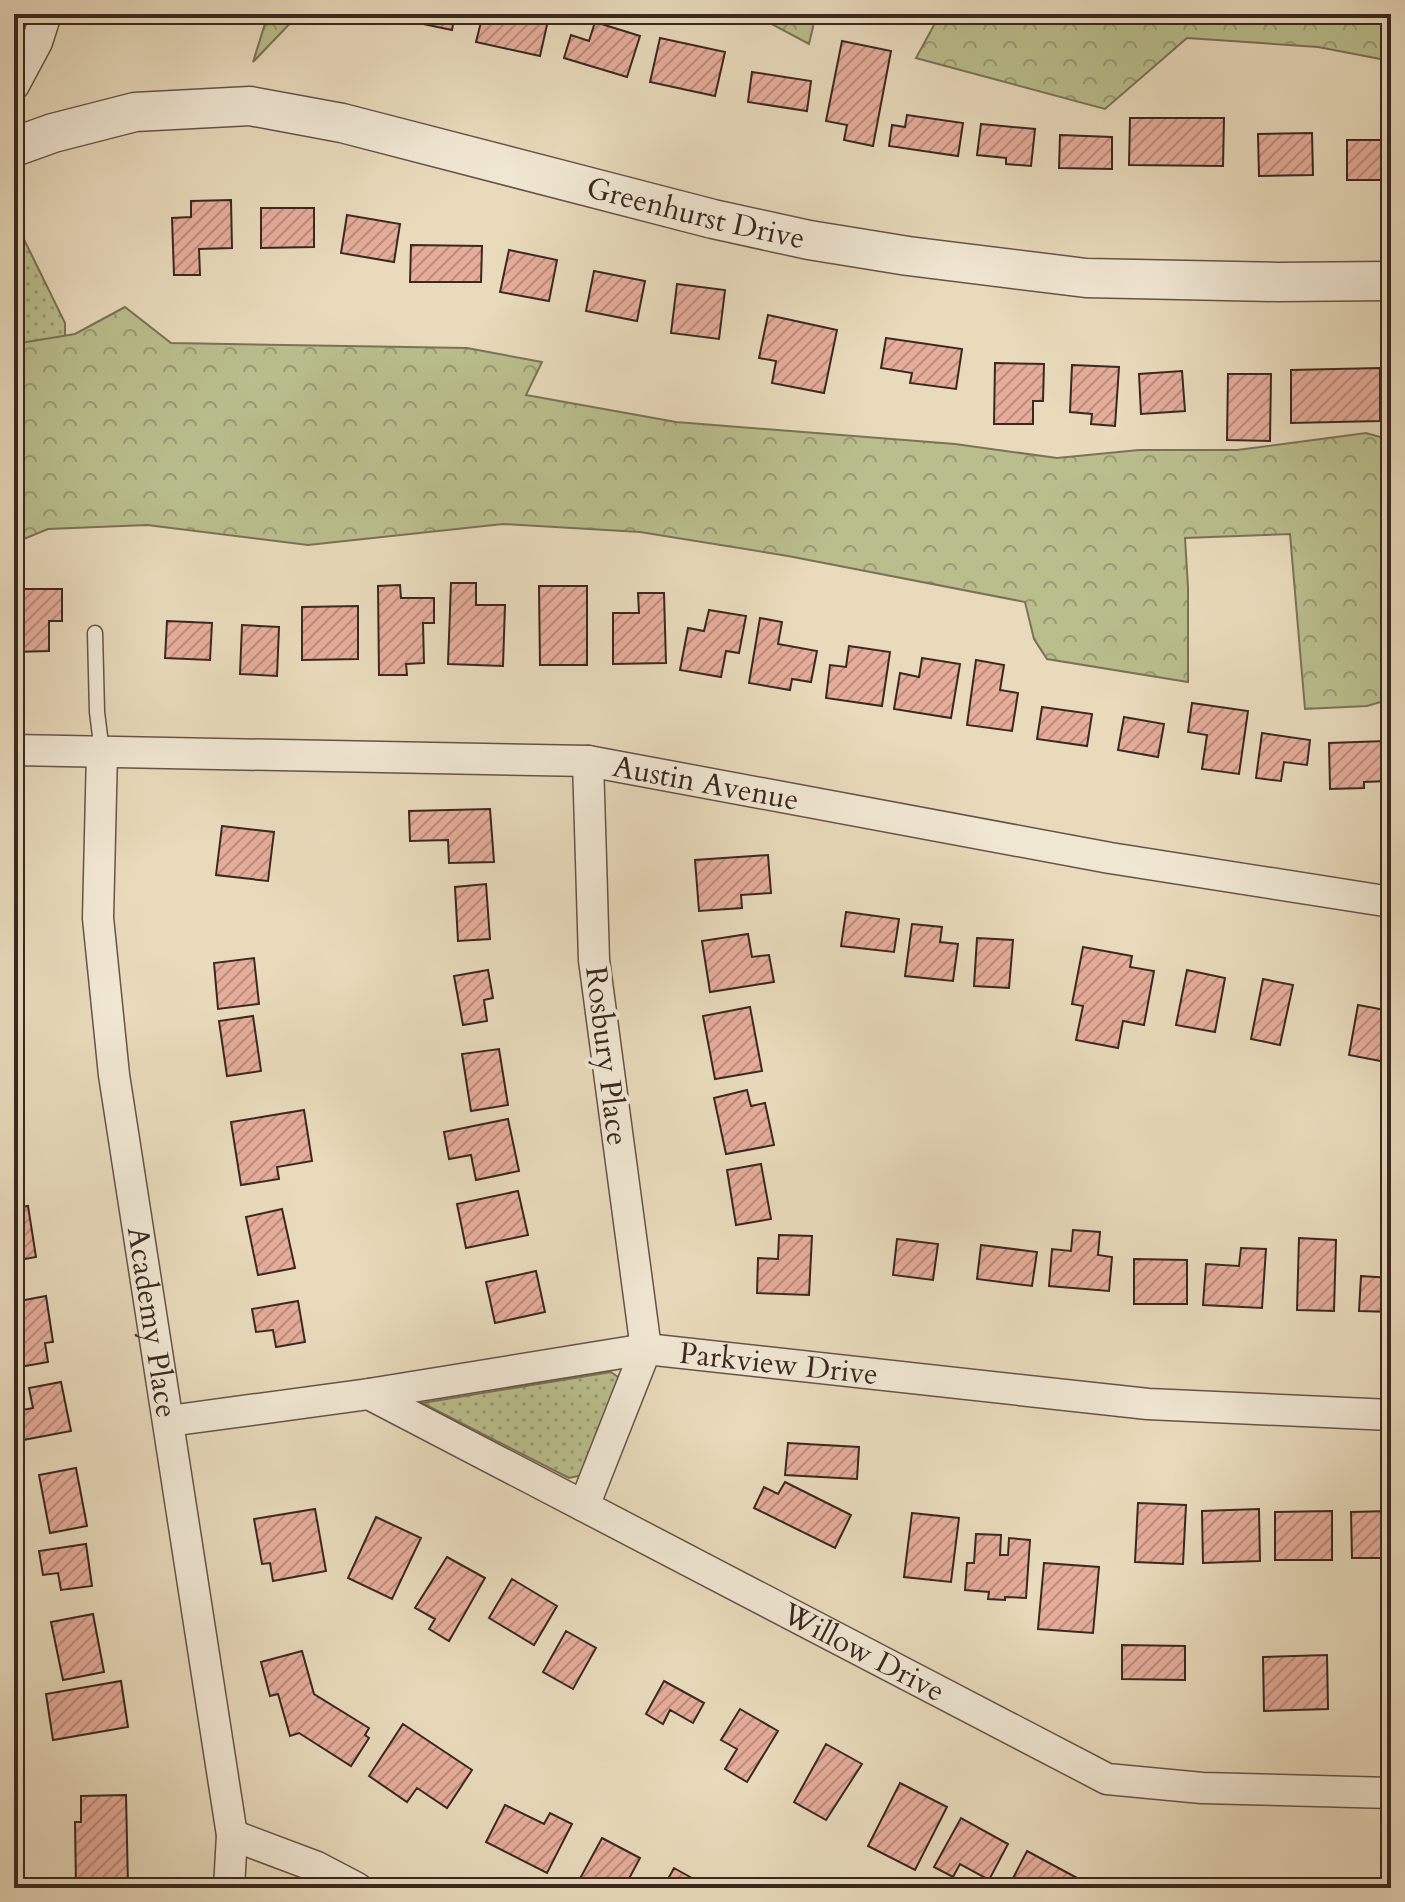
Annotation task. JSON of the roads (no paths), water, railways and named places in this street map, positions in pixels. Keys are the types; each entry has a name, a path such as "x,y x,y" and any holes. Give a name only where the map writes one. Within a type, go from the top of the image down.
{"street":[{"path":"14,85 37,42 46,14"},
{"name":"Greenhurst Drive","path":"14,147 53,133 135,112 250,106 342,123 713,219 809,240 908,256 1086,278 1391,281"},
{"name":"Austin Avenue","path":"14,750 588,761 1110,858 1391,902"},
{"name":"Academy Place","path":"102,752 98,918 114,1075 232,1835 229,1888"},
{"name":"Rosbury Place","path":"588,761 594,960 646,1349"},
{"path":"584,1506 646,1349"},
{"name":"Parkview Drive","path":"169,1421 369,1394 646,1349 1148,1404 1391,1415"},
{"name":"Willow Drive","path":"369,1394 1107,1779 1202,1788 1391,1793"},
{"path":"232,1835 317,1867 357,1888"}],"lane":[{"path":"95,633 97,712 102,752"}]}
